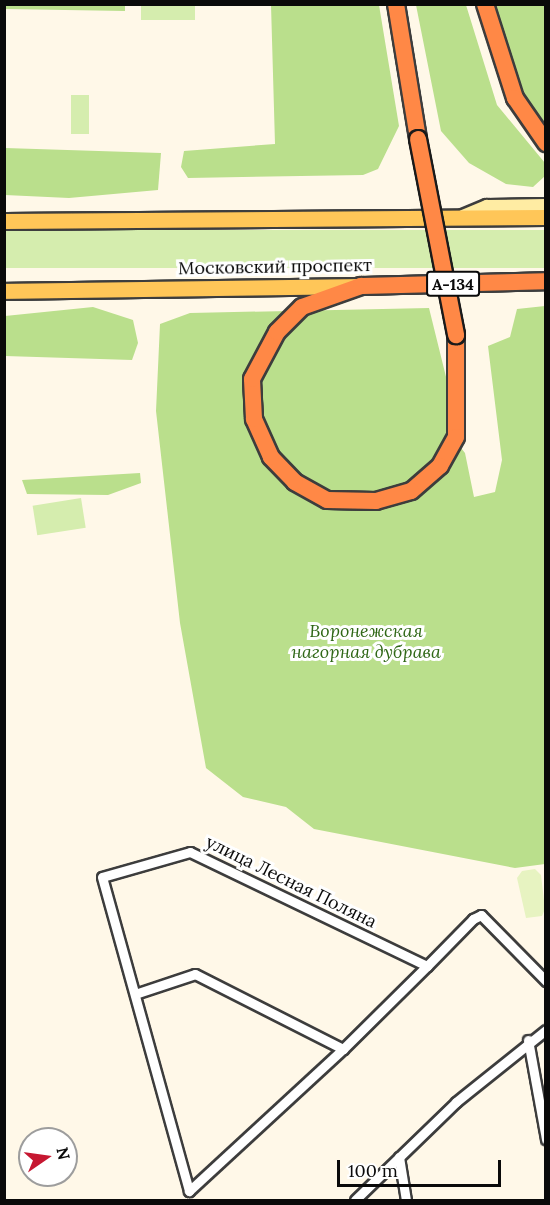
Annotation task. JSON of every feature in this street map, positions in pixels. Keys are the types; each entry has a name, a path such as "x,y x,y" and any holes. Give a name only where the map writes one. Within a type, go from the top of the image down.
{"highway":[{"path":"361,286 317,299 291,316 252,379 261,439 281,470 310,492 343,503 384,500 411,491 440,466 456,437 459,418 456,335 418,139 396,4"},
{"path":"485,4 515,98 546,143"},
{"name":"Московский проспект","path":"361,286 546,281"}],"main road":[{"path":"4,221 546,217"},
{"name":"Московский проспект","path":"4,291 361,286"}],"street":[{"path":"459,218 487,207 546,206"},
{"name":"улица Лесная Поляна","path":"135,994 102,877 190,852 427,966"},
{"path":"343,1049 195,974 135,994 189,1191 343,1049 481,915 546,981"},
{"path":"355,1200 528,1040 546,1030"},
{"path":"528,1040 546,1139"},
{"path":"399,1157 406,1200"}],"green space":[{"path":"5,4 125,5 125,11 5,9"},
{"path":"141,5 195,5 195,20 141,20"},
{"path":"271,5 379,5 399,126 378,169 363,175 188,178 181,167 184,151 275,144"},
{"path":"416,5 466,5 497,105 545,163 545,176 533,187 506,184 469,163 441,131"},
{"path":"495,5 545,5 545,128 526,99"},
{"path":"71,95 89,95 89,134 71,134"},
{"path":"5,148 161,153 158,190 69,198 5,195"},
{"path":"4,230 545,230 545,268 4,268"},
{"name":"Воронежская нагорная дубрава","path":"545,306 545,864 515,868 314,829 286,807 243,797 206,768 180,623 156,411 160,324 190,313 429,308 449,389 446,429 465,453 474,497 495,492 502,460 488,346 510,337 517,309"},
{"path":"93,307 133,320 138,343 132,360 5,356 5,316"},
{"path":"140,473 141,483 108,495 27,494 22,480"},
{"path":"81,498 86,528 37,535 33,506"},
{"path":"535,869 541,875 545,909 542,916 526,918 517,878 522,871"}]}
